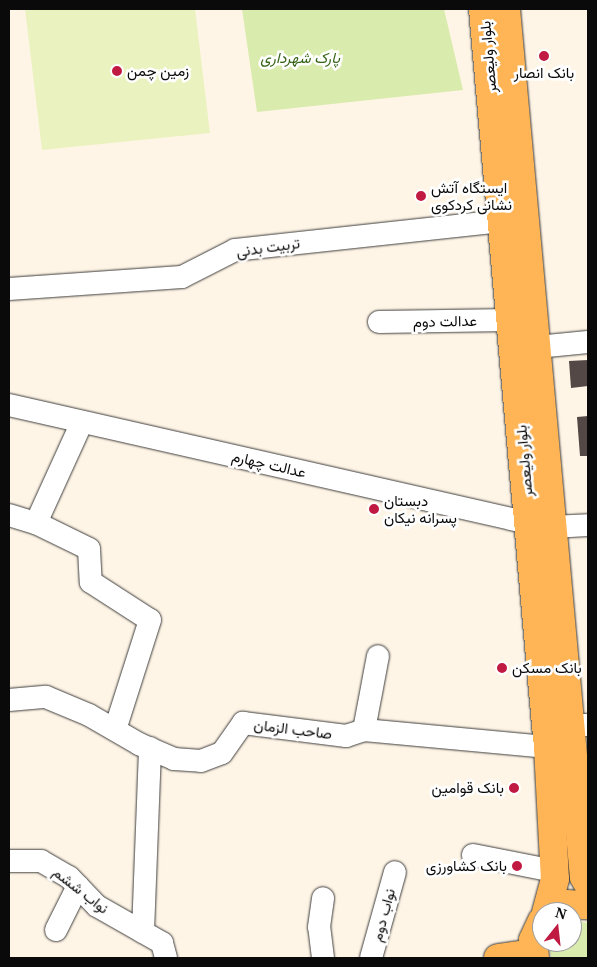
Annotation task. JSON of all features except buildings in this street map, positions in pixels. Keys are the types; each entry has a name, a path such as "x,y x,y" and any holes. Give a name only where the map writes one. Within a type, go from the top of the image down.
{"main road":[{"name":"بلوار ولیعصر","path":"484,9 511,320 541,525 579,725 584,877 588,884"},
{"name":"بلوار ولیعصر","path":"506,9 537,347 548,748 554,871 548,902"},
{"path":"498,958 534,956"}],"street":[{"name":"تربیت بدنی","path":"9,289 182,277 235,250 502,221"},
{"name":"عدالت دوم","path":"379,322 511,320"},
{"path":"537,347 588,342"},
{"name":"عدالت چهارم","path":"9,405 541,525 588,524"},
{"path":"36,523 82,422"},
{"path":"9,515 36,523 89,549 91,582 150,620 115,730"},
{"path":"364,730 378,656"},
{"name":"صاحب الزمان","path":"9,700 46,697 90,715 115,730 174,759 201,761 222,753 243,722 346,736 364,730 548,748"},
{"path":"144,932 150,748"},
{"path":"473,855 554,871"},
{"name":"نواب ششم","path":"9,861 42,861 69,877 97,906 162,943 166,958"},
{"name":"نواب دوم","path":"371,958 395,872"},
{"path":"56,930 78,886"},
{"path":"322,958 319,927 323,898"}],"green space":[{"name":"زمین چمن","path":"25,9 195,9 210,133 42,150"},
{"name":"پارک شهرداری","path":"242,9 444,9 463,90 257,112"},
{"path":"582,922 588,923 588,958 551,958 550,952 582,952"}],"place":[{"name":"بانک انصار","path":"544,56"},
{"name":"زمین چمن","path":"117,71"},
{"name":"ایستگاه آتش نشانی کردکوی","path":"421,196"},
{"name":"دبستان پسرانه نیکان","path":"374,509"},
{"name":"بانک مسکن","path":"502,668"},
{"name":"بانک قوامین","path":"514,788"},
{"name":"بانک کشاورزی","path":"517,866"}]}
